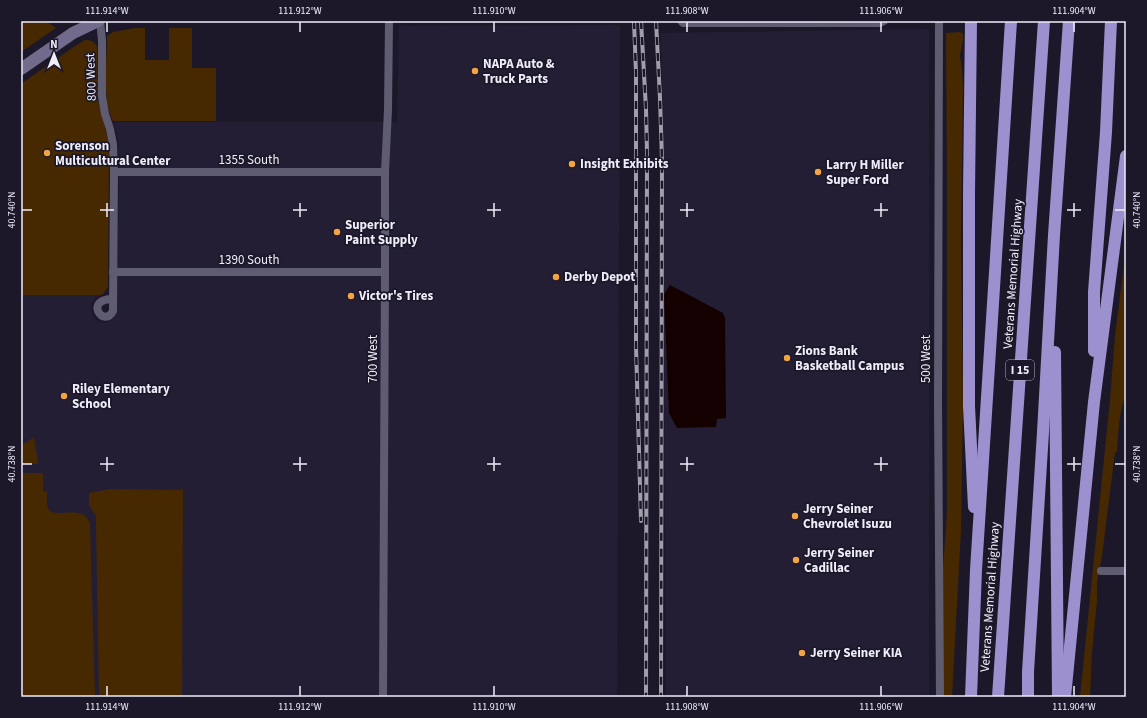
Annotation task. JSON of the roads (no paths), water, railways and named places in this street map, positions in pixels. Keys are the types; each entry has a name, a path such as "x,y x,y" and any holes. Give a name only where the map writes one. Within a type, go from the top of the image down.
{"highway":[{"path":"971,21 969,406 976,570"},
{"path":"971,697 976,570 1011,21"},
{"name":"Veterans Memorial Highway","path":"998,697 1044,21"},
{"name":"I 15","path":"1028,697 1028,672 1054,235 1069,21"},
{"path":"1094,402 1094,292 1106,132 1112,21"},
{"path":"1065,697 1094,402 1126,156"},
{"path":"1054,235 1058,697"}],"main road":[{"path":"21,69 73,33 99,21"}],"street":[{"name":"800 West","path":"99,21 102,40 102,96 105,114 112,136 114,172 113,300"},
{"name":"700 West","path":"383,697 385,172 389,21"},
{"path":"681,21 683,23 880,23 884,21"},
{"name":"500 West","path":"939,21 938,411 940,697"},
{"name":"1355 South","path":"114,172 385,172"},
{"name":"1390 South","path":"113,272 385,272"},
{"path":"1100,571 1126,571"}],"railway":[{"path":"634,21 636,73 636,346 641,521"},
{"path":"641,21 647,152 646,697"},
{"path":"656,21 662,160 661,697"}],"place":[{"name":"NAPA Auto & Truck Parts","path":"475,71"},
{"name":"Sorenson Multicultural Center","path":"47,153"},
{"name":"Insight Exhibits","path":"572,164"},
{"name":"Larry H Miller Super Ford","path":"818,172"},
{"name":"Superior Paint Supply","path":"337,232"},
{"name":"Derby Depot","path":"556,277"},
{"name":"Victor's Tires","path":"351,296"},
{"name":"Zions Bank Basketball Campus","path":"787,358"},
{"name":"Riley Elementary School","path":"64,396"},
{"name":"Jerry Seiner Chevrolet Isuzu","path":"795,516"},
{"name":"Jerry Seiner Cadillac","path":"796,560"},
{"name":"Jerry Seiner KIA","path":"802,653"}]}
